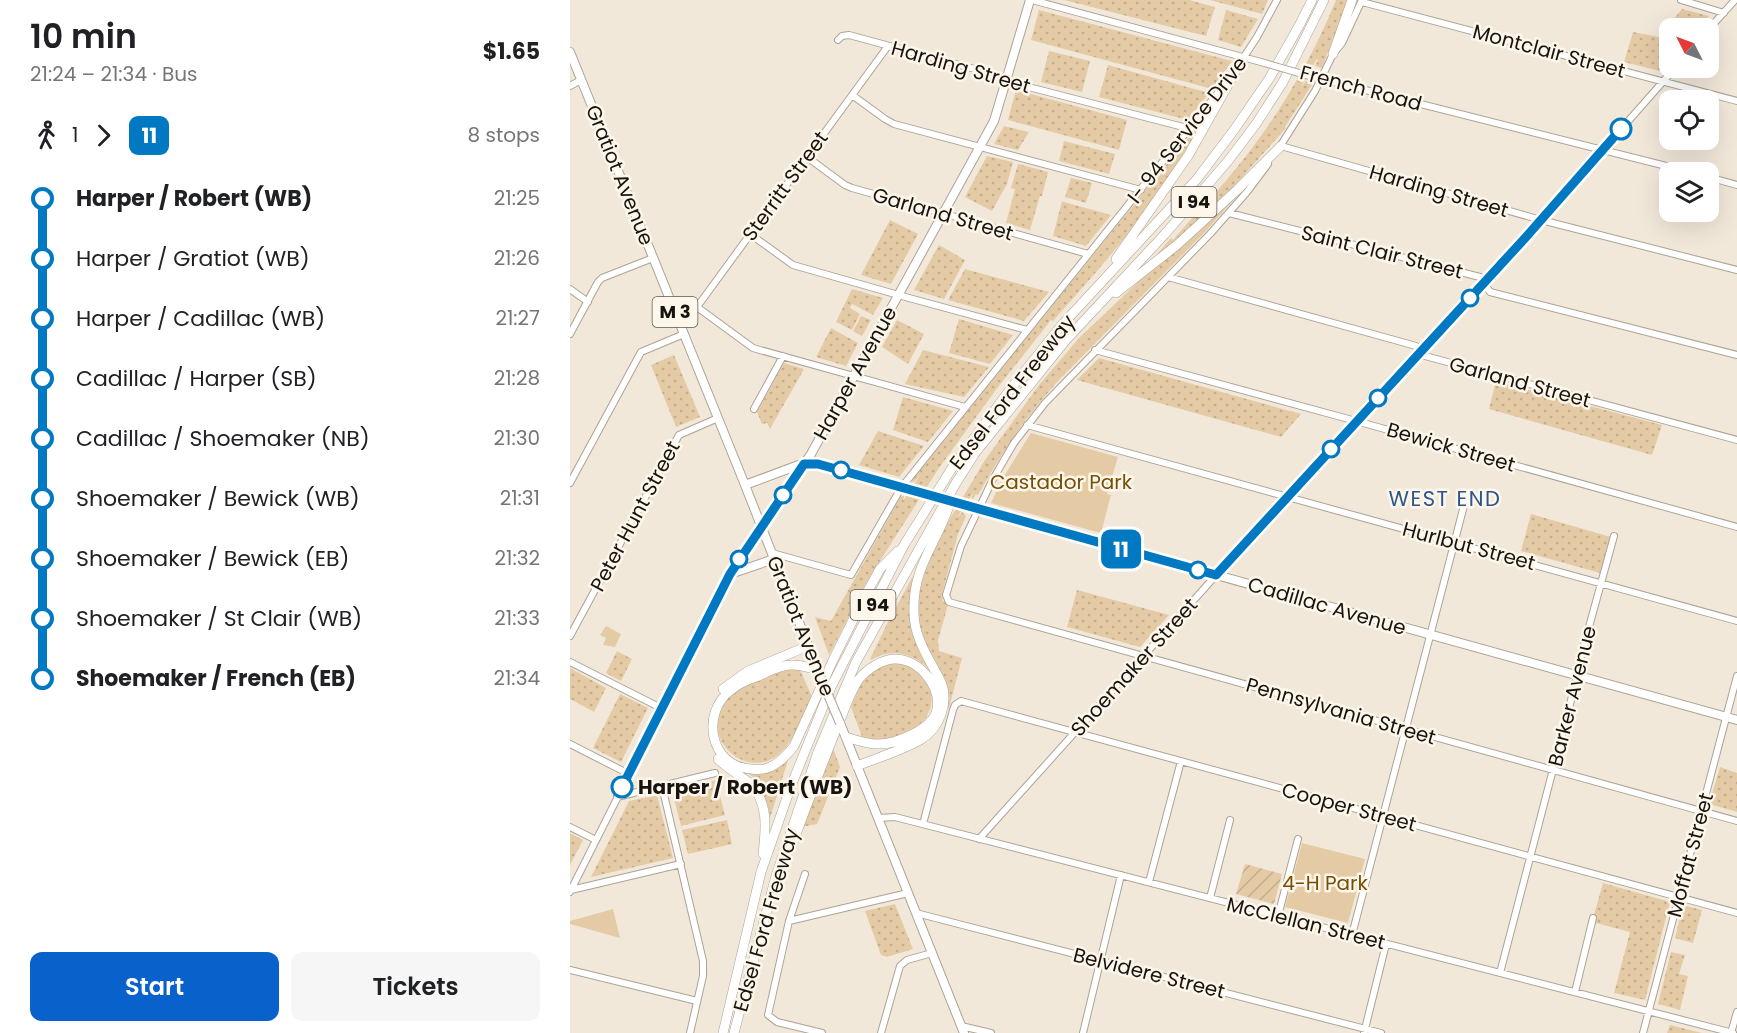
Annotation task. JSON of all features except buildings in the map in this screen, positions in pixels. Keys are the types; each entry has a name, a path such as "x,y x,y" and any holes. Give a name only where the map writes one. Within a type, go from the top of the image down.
{"highway":[{"name":"Edsel Ford Freeway","path":"723,1033 760,872 791,786 831,687 904,545 952,468 994,410 1096,286 1197,179 1234,130 1269,80 1312,0"},
{"name":"Edsel Ford Freeway","path":"734,1033 767,908 794,818 818,752 856,662 956,483 975,453 1066,340 1196,199 1256,124 1283,82 1324,0"},
{"path":"1333,54 1359,1"},
{"path":"1096,286 1188,156 1238,67"},
{"path":"1093,312 1177,245 1281,146"},
{"path":"857,766 921,739 934,728 942,712 944,699 942,687 914,621 914,592 922,562 946,515 956,483"},
{"path":"819,673 795,665 786,665 731,690 723,697 714,715 712,735 720,753 731,763 753,770 770,767 794,747 865,596 880,569 904,545"},
{"path":"760,872 766,835 764,808 757,792 750,784 728,769 714,754 707,737 707,716 710,706 720,692 748,671 808,646"},
{"path":"767,908 831,744 859,680 884,661 896,659 914,666 925,674 933,685 937,694 936,713 930,722 919,731 883,744 872,744 845,735"}],"main road":[{"name":"Harper Avenue","path":"761,526 804,464 980,147 993,121 1031,0"},
{"name":"Gratiot Avenue","path":"570,52 963,1029"},
{"name":"Cadillac Avenue","path":"745,485 804,464 818,464 1737,720"},
{"path":"730,574 773,556"}],"street":[{"name":"French Road","path":"1031,0 1320,79 1659,164"},
{"name":"I- 94 Service Drive","path":"1088,254 1191,129 1238,67 1277,0"},
{"path":"1680,0 1724,13"},
{"path":"1719,18 1735,0"},
{"name":"Montclair Street","path":"1359,1 1737,101"},
{"name":"Harding Street","path":"838,40 849,35 997,75 1017,84 1191,129"},
{"name":"Sterritt Street","path":"679,322 688,318 697,307 888,46"},
{"name":"Edsel Ford Freeway","path":"947,599 946,595 958,554 1002,463 1027,425 1095,350 1168,277 1247,192 1281,146 1333,54"},
{"name":"Shoemaker Street","path":"979,839 1287,496 1484,283 1666,78"},
{"path":"570,86 581,80"},
{"path":"852,95 894,124 1141,190"},
{"name":"Harding Street","path":"1281,146 1540,220 1737,270"},
{"name":"Garland Street","path":"807,157 852,188 1088,254"},
{"path":"1719,180 1737,185"},
{"name":"Saint Clair Street","path":"1229,213 1480,277 1490,292 1737,355"},
{"path":"750,234 793,265 1027,330"},
{"name":"Edsel Ford Freeway","path":"773,556 851,575 901,488 1088,254"},
{"path":"570,334 602,278 653,258"},
{"name":"Garland Street","path":"1168,277 1416,346 1425,356 1737,440"},
{"path":"570,289 588,302"},
{"path":"697,307 748,345 965,407"},
{"path":"570,483 641,352 684,334"},
{"name":"Bewick Street","path":"1095,350 1737,527"},
{"path":"754,409 783,356"},
{"name":"Peter Hunt Street","path":"570,636 679,435 718,418"},
{"name":"Hurlbut Street","path":"1027,425 1737,621"},
{"path":"1352,935 1467,494"},
{"name":"Harper Avenue","path":"571,891 730,574 761,526"},
{"name":"Barker Avenue","path":"1500,973 1614,536"},
{"name":"Pennsylvania Street","path":"947,599 952,604 1737,821"},
{"path":"570,662 661,708"},
{"name":"Moffat Street","path":"1643,1033 1737,676"},
{"name":"Cooper Street","path":"923,824 953,710 955,705 961,701 1737,913"},
{"path":"570,744 628,774"},
{"path":"1149,882 1180,761"},
{"path":"617,797 715,773"},
{"path":"662,786 703,962 703,976 690,1033"},
{"name":"McClellan Street","path":"878,818 895,817 923,824 1732,1033"},
{"path":"1210,898 1230,820"},
{"path":"570,827 596,840"},
{"path":"1278,916 1298,839"},
{"path":"571,891 681,864"},
{"path":"805,874 789,921 768,1016 773,1020 822,1033"},
{"path":"1083,1033 1122,876"},
{"path":"789,921 908,892"},
{"name":"Belvidere Street","path":"916,913 1364,1031 1381,1033"},
{"path":"1575,992 1593,918"},
{"path":"1364,1031 1386,944"},
{"path":"881,1033 900,966 907,960 932,952"},
{"path":"570,970 697,1001"},
{"path":"1732,1033 1737,1012"},
{"path":"963,1029 991,1033"}],"green space":[{"path":"1064,0 1189,0 1215,7 1206,36"},
{"path":"1210,0 1268,0 1262,14"},
{"path":"1336,0 1348,0 1322,68 1315,66 1317,59 1301,87 1306,81 1313,83 1286,128 1237,183 1158,256 1157,254 1171,238 1173,240 1222,185 1261,136 1302,70"},
{"path":"1682,9 1709,16 1707,18 1675,18"},
{"path":"1039,10 1232,61 1212,89 1031,40"},
{"path":"1226,10 1258,19 1241,47 1218,40"},
{"path":"1633,32 1659,37 1659,71 1624,62"},
{"path":"1049,51 1090,61 1082,92 1041,82"},
{"path":"1108,65 1209,93 1188,120 1099,97"},
{"path":"1016,90 1127,120 1119,150 1008,120"},
{"path":"1205,117 1174,169 1140,218 1087,283 1053,321 1051,320 995,391 939,468 866,583 829,655 815,617 831,621 901,496 904,496 903,501 920,475 914,482 910,481"},
{"path":"1004,126 1029,132 1018,150 994,144"},
{"path":"1064,141 1115,154 1109,174 1059,161"},
{"path":"987,156 1013,162 1007,184 992,211 965,197"},
{"path":"1018,164 1048,172 1030,230 1006,223 1015,189 1011,188"},
{"path":"1071,178 1092,183 1086,203 1065,197"},
{"path":"1237,196 1205,232 1058,381 1015,436 978,495 971,498 975,490 956,519 962,512 966,516 958,534 942,594 943,601 948,605 938,640 939,651 962,658 949,708 947,708 948,691 945,680 923,638 917,601 921,574 942,532 985,460 1039,385 1079,338 1155,266"},
{"path":"1062,201 1111,215 1086,246 1053,236"},
{"path":"890,220 918,234 891,284 861,275"},
{"path":"939,245 965,260 944,299 914,290"},
{"path":"965,269 1049,292 1024,321 948,300"},
{"path":"852,289 883,298 873,315 852,304 850,308 860,314 852,330 836,322"},
{"path":"861,316 871,320 862,336 853,331"},
{"path":"959,319 1013,335 990,364 949,353"},
{"path":"897,320 924,334 908,364 882,347"},
{"path":"831,328 858,343 846,366 816,357"},
{"path":"923,350 989,367 964,397 905,384"},
{"path":"674,355 700,417 676,427 651,365"},
{"path":"1099,358 1301,414 1281,437 1077,380"},
{"path":"784,363 804,369 770,429 767,423 762,424 757,412"},
{"path":"1496,381 1662,425 1652,455 1489,409"},
{"path":"903,397 953,411 928,442 893,430"},
{"path":"878,431 924,446 899,477 859,465"},
{"name":"Castador Park","path":"1031,433 1118,457 1107,494 1111,495 1101,533 991,503 1001,481"},
{"path":"1531,514 1611,537 1600,573 1521,551"},
{"path":"913,576 910,602 932,673 919,661 904,654 888,654 870,659"},
{"path":"1077,590 1169,615 1140,647 1067,627"},
{"path":"606,626 621,634 615,647 603,645 606,638 600,635"},
{"path":"617,651 632,659 621,681 606,673"},
{"path":"896,662 912,667 929,684 932,694 931,707 926,718 912,730 871,746 865,745 851,707 861,685 872,670"},
{"path":"794,666 799,667 812,697 794,736 778,755 767,761 756,763 735,756 721,740 717,729 721,705 735,691"},
{"path":"570,668 606,688 594,712 570,699"},
{"path":"620,694 648,708 621,762 593,748"},
{"path":"833,748 840,767 817,824 802,827"},
{"path":"789,757 770,818 766,801 751,777 755,779 746,772"},
{"path":"1720,767 1737,773 1737,812 1709,804"},
{"path":"716,780 725,815 681,826 672,791"},
{"path":"657,795 673,858 591,877 629,801"},
{"path":"727,820 732,844 688,854 682,830"},
{"path":"570,833 583,840 570,865"},
{"name":"4-H Park","path":"1302,843 1365,859 1348,923 1285,907"},
{"path":"1245,864 1282,874 1274,904 1236,894"},
{"path":"1603,883 1670,902 1645,1000 1614,993 1630,932 1592,922"},
{"path":"895,904 913,949 887,957 881,955 865,911"},
{"path":"1683,905 1702,910 1693,943 1675,938"},
{"path":"613,909 620,938 570,924 570,921"},
{"path":"1671,952 1685,955 1679,974 1688,976 1680,1010 1658,1004"},
{"path":"1670,1025 1702,1033 1667,1033"}],"bus line":[{"name":"11","path":"622,787 730,574 804,464 818,464 1216,575 1526,237 1621,129"}],"place":[{"name":"Harper / Robert (WB)","path":"622,787"}],"district":[{"name":"WEST END","path":"1445,499"}]}
